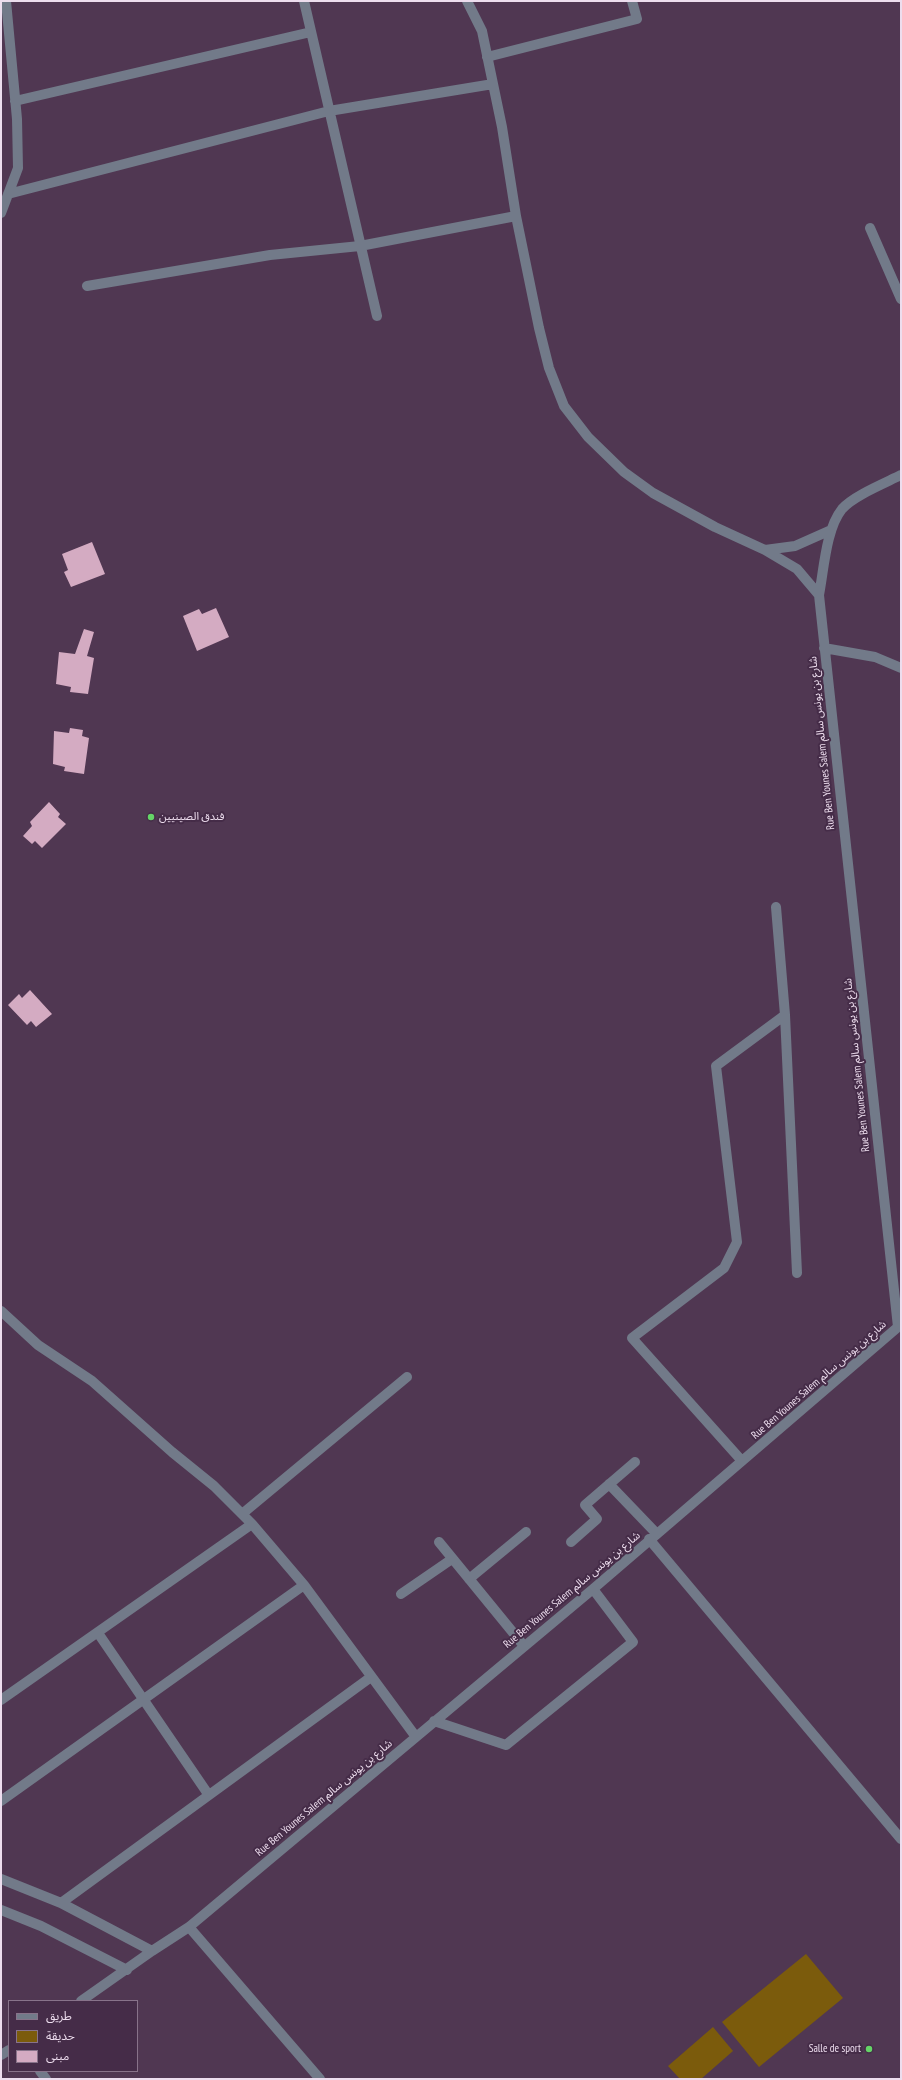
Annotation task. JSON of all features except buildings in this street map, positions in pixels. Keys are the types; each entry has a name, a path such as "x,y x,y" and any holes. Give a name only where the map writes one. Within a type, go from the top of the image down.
{"street":[{"path":"1,214 18,168 15,101 6,1"},
{"path":"304,1 377,316"},
{"path":"468,1 482,31 493,84 516,216 549,368 564,406 588,437 624,472 653,493 715,527 765,550 797,568 819,594"},
{"path":"487,57 637,19 632,1"},
{"path":"15,101 311,32"},
{"path":"8,194 329,111 493,84"},
{"path":"87,286 270,255 360,246 516,216"},
{"path":"870,228 901,299"},
{"name":"Rue Ben Younes Salem شارع بن يونس سالم","path":"82,2000 189,1927 593,1589 653,1536 900,1328 819,594 831,530 843,508 864,494 901,475"},
{"path":"765,550 795,546 831,530"},
{"path":"824,648 875,657 901,668"},
{"path":"776,907 785,1016 797,1273"},
{"path":"742,1462 632,1338 724,1268 737,1242 716,1066 785,1016"},
{"path":"1,1311 38,1345 92,1381 172,1452 214,1486 252,1524 304,1585 416,1737"},
{"path":"242,1514 407,1377"},
{"path":"571,1542 597,1519 585,1505 635,1462"},
{"path":"610,1484 901,1839"},
{"path":"1,1700 252,1524"},
{"path":"469,1579 526,1532"},
{"path":"439,1542 524,1646"},
{"path":"401,1594 452,1559"},
{"path":"1,1801 304,1585"},
{"path":"434,1721 506,1746 633,1642 593,1589"},
{"path":"98,1633 208,1794"},
{"path":"61,1903 208,1794 372,1677"},
{"path":"1,1879 61,1903 152,1951"},
{"path":"1,1910 41,1926 127,1970"},
{"path":"189,1927 319,2078"}],"green space":[{"path":"806,1954 843,1998 759,2067 722,2022"},
{"path":"713,2027 733,2051 701,2079 680,2079 668,2066"}],"place":[{"name":"فندق الصينيين","path":"151,817"},
{"name":"Salle de sport","path":"869,2049"}]}
